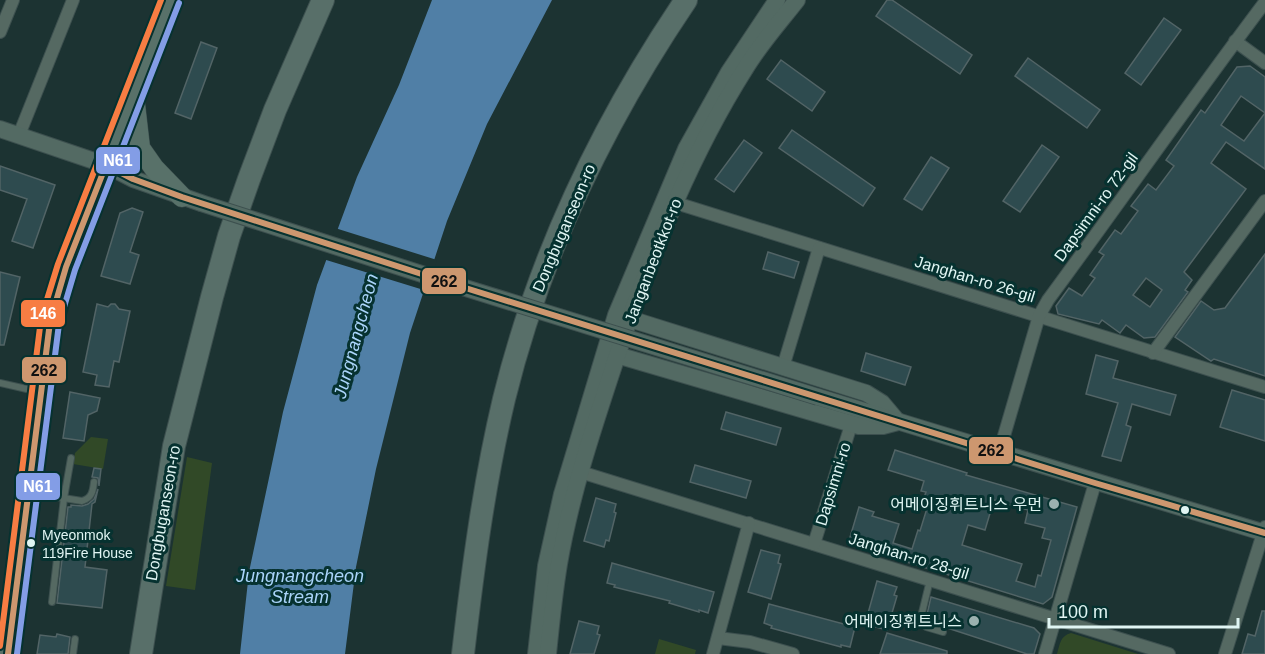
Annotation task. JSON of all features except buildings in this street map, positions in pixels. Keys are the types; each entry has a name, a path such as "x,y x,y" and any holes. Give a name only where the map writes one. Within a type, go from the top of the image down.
{"highway":[{"name":"Dongbuganseon-ro","path":"141,654 174,446 229,236 288,80 323,0"},
{"name":"Dongbuganseon-ro","path":"462,654 488,474 504,398 530,310 588,168 637,78 686,0"}],"main road":[{"path":"8,654 50,322 66,267 171,0"},
{"name":"Janganbeotkkot-ro","path":"536,654 546,566 575,470 616,315 675,172 717,91 748,40 777,0"},
{"name":"Janganbeotkkot-ro","path":"548,654 558,566 575,470 630,319 696,156 736,83 768,34 797,0"},
{"path":"134,94 140,148 153,168 182,197"},
{"path":"0,129 106,165 182,197 459,286 1095,483 1264,531"},
{"path":"630,319 871,396 882,403 898,422"},
{"path":"618,355 851,425 874,427 898,422"}],"street":[{"path":"0,32 13,0"},
{"path":"20,135 73,0"},
{"name":"Dapsimni-ro 72-gil","path":"999,453 1039,316 1048,300 1265,2"},
{"path":"1235,41 1265,63"},
{"path":"1153,353 1265,201"},
{"name":"Janghan-ro 26-gil","path":"676,203 1265,387"},
{"path":"783,367 819,248"},
{"name":"Dapsimni-ro","path":"814,544 851,425"},
{"name":"Janghan-ro 28-gil","path":"575,470 1169,654"},
{"path":"1045,654 1095,483"},
{"path":"713,654 749,523"},
{"path":"1225,654 1264,531"},
{"path":"718,638 750,642 793,654"}],"lane":[{"path":"0,383 40,392"},
{"path":"52,602 71,458"},
{"path":"28,492 82,501 89,499 94,482"},
{"path":"930,580 920,621 926,627 943,632"},
{"path":"73,654 75,639"}],"green space":[{"path":"91,437 108,439 103,469 73,464 75,453"},
{"path":"187,457 212,463 195,590 166,586"},
{"path":"1071,633 1138,654 1057,654 1063,638"},
{"path":"659,639 696,650 695,654 655,654"}],"water":[{"name":"Jungnangcheon Stream","path":"432,0 552,0 487,124 447,221 410,333 376,469 356,567 345,654 240,654 249,572 283,412 317,285 357,177 399,85"}],"pier":[{"path":"335,228 437,260 427,291 323,259"}],"transit line":[{"name":"146","path":"0,646 41,319 58,264 161,0"},
{"name":"N61","path":"17,654 59,324 75,270 179,3"},
{"name":"262","path":"8,654 50,322 66,267 106,165 133,179 182,197 459,286 1095,483 1265,533"}],"place":[{"name":"어메이징휘트니스 우먼","path":"1054,504"},
{"name":"Myeonmok 119Fire House","path":"31,543"},
{"name":"어메이징휘트니스","path":"974,621"}],"water label":[{"name":"Jungnangcheon","path":"356,336"}]}
